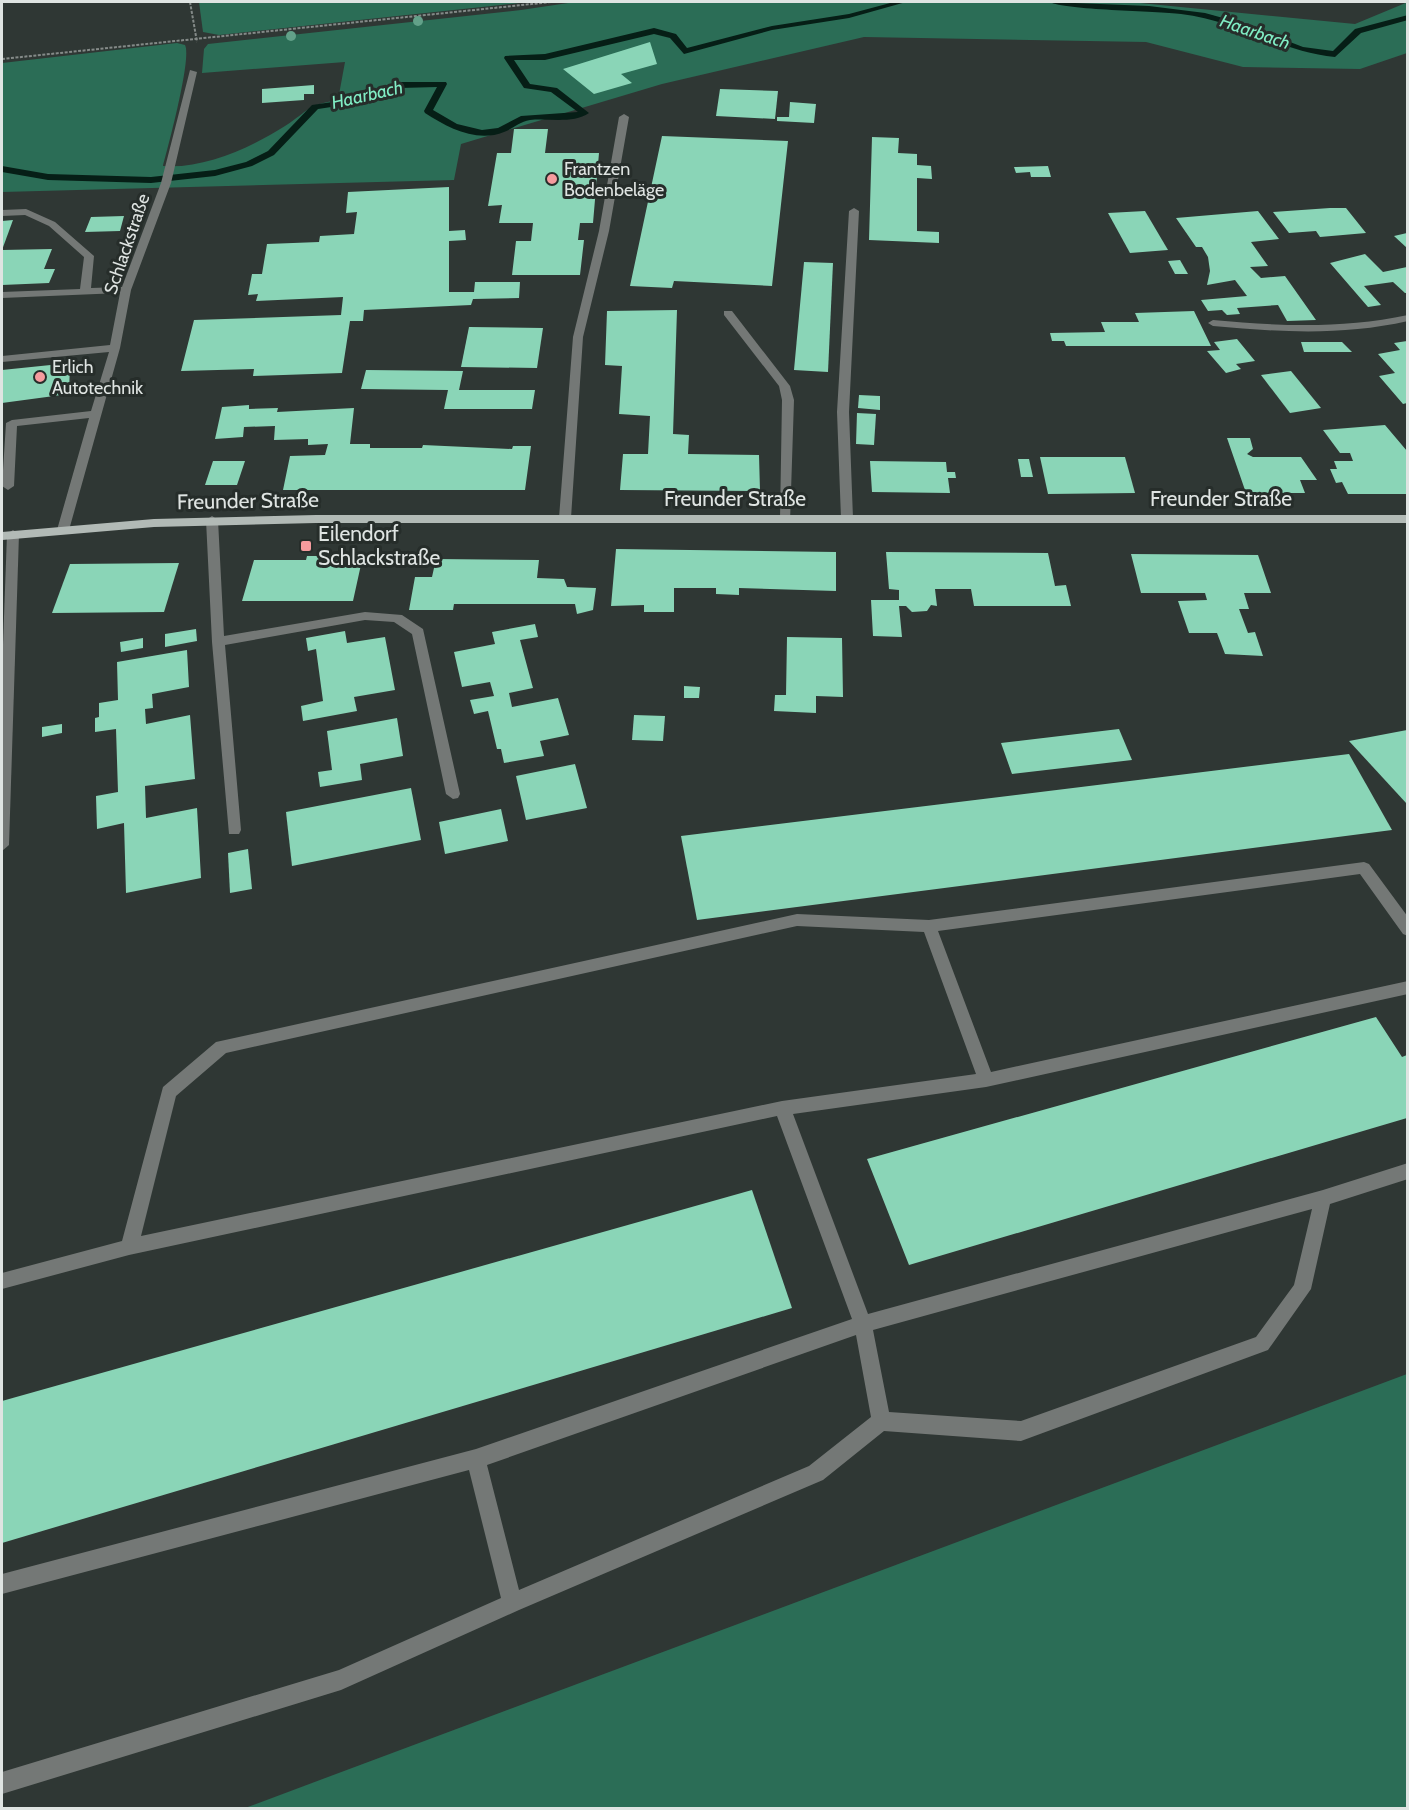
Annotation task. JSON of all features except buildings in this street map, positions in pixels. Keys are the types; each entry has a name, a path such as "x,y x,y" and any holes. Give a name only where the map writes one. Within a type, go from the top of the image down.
{"main road":[{"name":"Freunder Straße","path":"7,535 212,520 1407,519"}],"street":[{"name":"Schlackstraße","path":"63,530 115,348 126,290 170,169 193,72"},
{"path":"565,518 578,337 604,231 624,117"},
{"path":"847,518 843,412 854,211"},
{"path":"2,213 26,212 52,224 88,256 85,292"},
{"path":"2,295 126,290"},
{"path":"728,313 784,386 788,400 786,519"},
{"path":"1213,323 1316,331 1384,324 1407,318"},
{"path":"2,359 115,348"},
{"path":"8,486 12,423 96,414"},
{"path":"212,520 218,642 234,830"},
{"path":"2,845 7,535"},
{"path":"218,642 365,616 397,618 418,632 453,794"},
{"path":"129,1247 170,1092 222,1047 797,920 929,926 1364,868 1407,930"},
{"path":"929,926 986,1080"},
{"path":"2,1281 129,1247 782,1108 986,1080 1407,987"},
{"path":"782,1108 862,1324 882,1421"},
{"path":"2,1584 476,1459 862,1324 1323,1198 1407,1171"},
{"path":"2,1783 340,1680 512,1603 816,1473 882,1421 1021,1431 1262,1344 1302,1289 1323,1198"},
{"path":"476,1459 512,1603"}],"path":[{"path":"190,2 198,40"},
{"path":"2,59 551,2"}],"green space":[{"path":"199,2 529,2 219,35 203,32"},
{"path":"575,2 1130,2 1355,24 1408,2 1407,53 1360,69 1243,67 1146,42 864,37 662,84 461,144 454,180 2,192 2,63 177,43 185,45 182,84 163,166 179,166 210,160 242,149 285,126 314,106 338,100 345,62 202,73 204,49 208,44 521,10"},
{"path":"1407,1374 1407,1808 245,1808"}],"waterway":[{"name":"Haarbach","path":"2,169 48,177 151,180 215,173 249,164 271,153 315,107 355,101 399,85 443,84 428,111 472,132 492,132 501,130 521,119 569,117 585,113 554,90 527,86 508,58 545,57 654,31 673,36 679,41 684,51 772,28 849,16 902,2"},
{"name":"Haarbach","path":"1054,2 1168,10 1205,15 1238,24 1301,49 1335,54 1358,31 1408,17"}],"place":[{"name":"Frantzen Bodenbeläge","path":"552,179"},
{"name":"Erlich Autotechnik","path":"40,377"},
{"name":"Eilendorf Schlackstraße","path":"306,546"}]}
